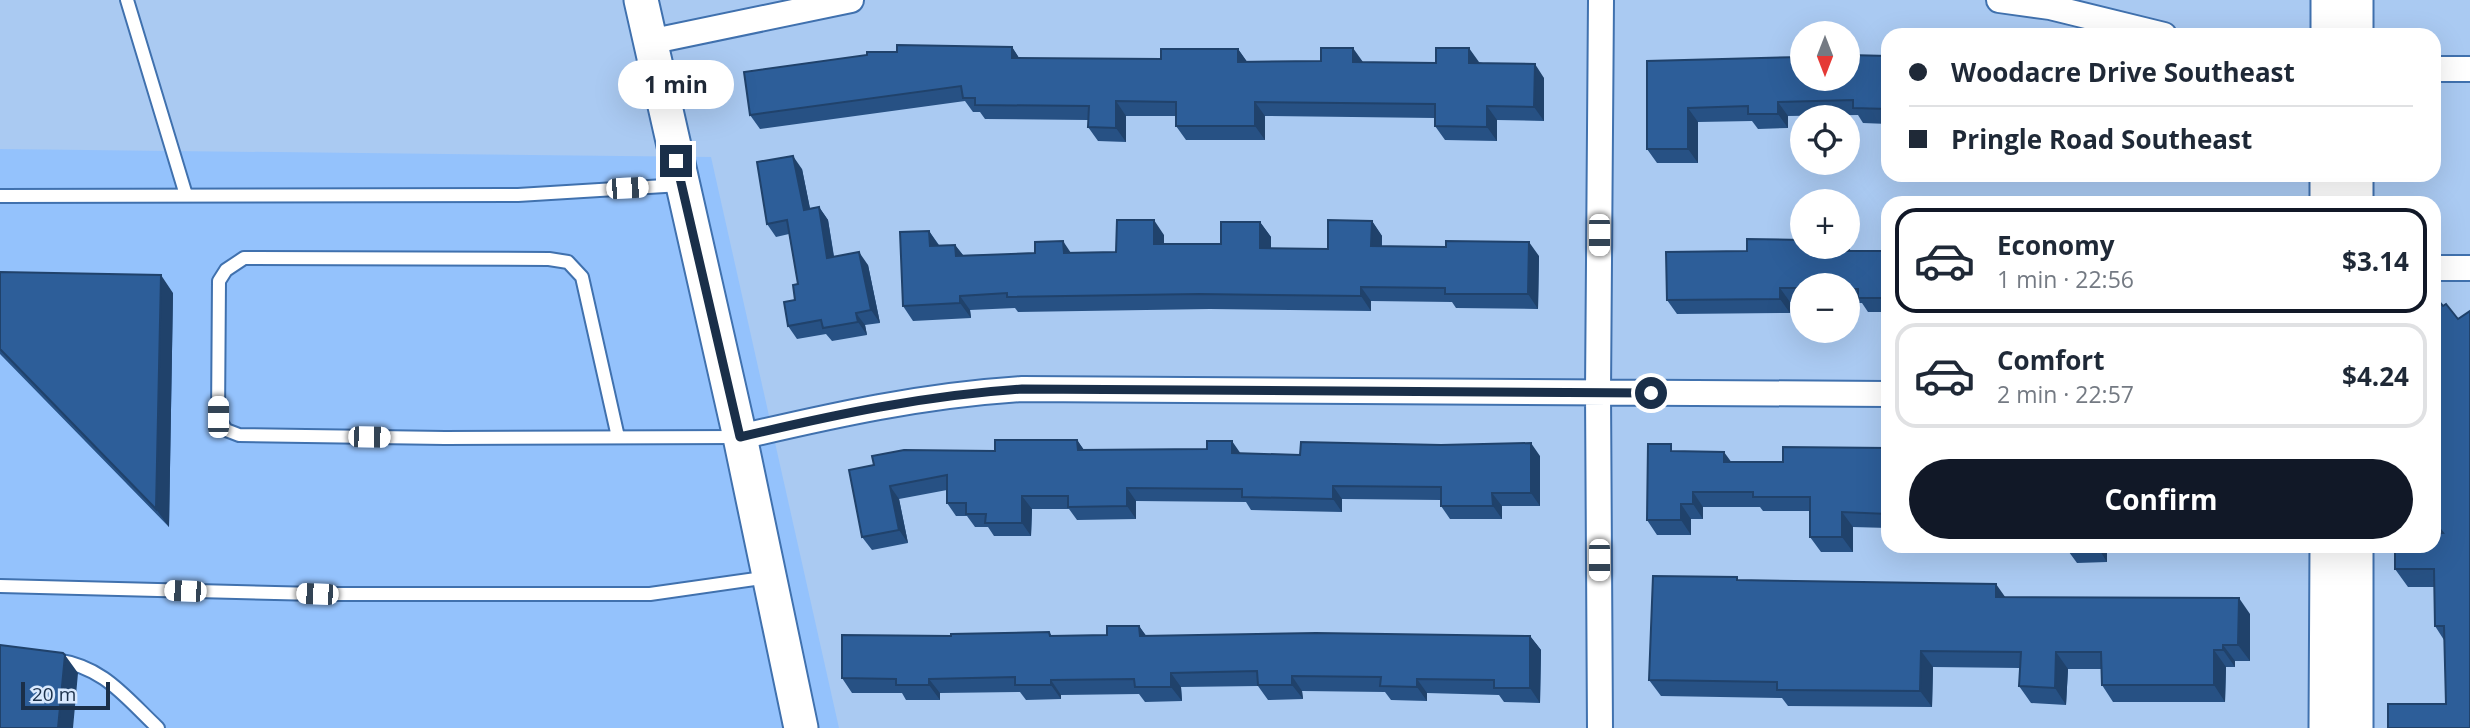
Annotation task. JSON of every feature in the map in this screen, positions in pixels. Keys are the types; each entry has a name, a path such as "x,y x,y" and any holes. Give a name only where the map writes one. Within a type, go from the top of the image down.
{"street":[{"path":"642,0 649,42 740,437 801,728"},
{"path":"649,42 850,0"},
{"path":"1600,728 1598,392 1601,0"},
{"path":"1999,0 2050,7 2136,28"},
{"path":"2328,0 2328,28"},
{"path":"2356,0 2356,28"},
{"path":"2441,69 2470,69"},
{"path":"2441,268 2470,268"},
{"path":"740,437 861,409 968,393 1022,389 1881,394"},
{"path":"2326,728 2327,553"},
{"path":"2356,553 2356,728"}],"lane":[{"path":"127,0 186,195"},
{"path":"0,197 518,195 682,185"},
{"path":"618,437 582,276 568,262 549,259 244,258 226,270 219,281 218,417 226,430 239,435 291,436 618,437 740,437"},
{"path":"0,586 317,594 650,594 769,577"},
{"path":"39,658 78,663 103,676 158,728"}],"shaded area":[{"path":"0,149 711,157 839,728 0,728"}],"building":[{"path":"897,45 1012,47 1012,58 1161,59 1161,49 1238,49 1238,62 1321,61 1321,48 1353,48 1353,62 1436,63 1436,48 1469,48 1469,63 1535,64 1534,107 1487,106 1487,127 1435,126 1435,104 1255,102 1255,126 1176,126 1176,102 1116,101 1116,128 1088,127 1089,106 975,105 975,98 963,98 961,86 750,115 744,72 867,55 867,52 897,52"},
{"path":"1860,55 1881,56 1881,109 1860,108 1860,105 1853,105 1853,100 1778,102 1778,114 1748,114 1748,106 1688,108 1688,149 1647,149 1647,61 1790,57 1790,91 1860,91"},
{"path":"793,156 804,210 819,207 827,258 859,252 871,310 856,313 858,322 823,328 821,320 788,326 784,302 795,300 793,285 798,284 787,220 767,224 757,162"},
{"path":"1117,220 1154,220 1154,244 1221,244 1221,222 1260,222 1260,248 1328,249 1328,220 1372,221 1371,246 1446,247 1446,241 1529,242 1528,294 1445,294 1445,288 1361,287 1361,296 1199,294 1007,297 1007,293 960,296 960,303 903,306 900,232 929,231 930,246 955,245 956,256 1035,253 1035,242 1063,241 1064,253 1116,252"},
{"path":"1747,239 1790,240 1790,259 1860,259 1860,251 1881,251 1881,298 1860,298 1860,273 1790,273 1790,288 1780,288 1780,299 1667,300 1666,252 1747,251"},
{"path":"0,272 161,275 156,509 0,349"},
{"path":"2441,304 2443,306 2446,304 2458,319 2470,311 2470,728 2388,728 2388,704 2446,704 2444,626 2435,626 2434,569 2395,569 2395,553 2441,553"},
{"path":"995,440 1077,440 1078,450 1207,449 1207,441 1232,441 1232,453 1300,455 1301,442 1441,445 1531,443 1531,493 1492,493 1493,506 1441,506 1441,487 1333,486 1333,499 1242,497 1242,489 1127,488 1127,506 1068,507 1068,496 1022,496 1022,523 985,523 986,514 966,514 966,503 947,503 947,475 890,486 899,530 862,537 849,470 874,465 872,456 904,450 995,451"},
{"path":"1648,444 1671,444 1671,451 1724,452 1724,462 1783,462 1783,447 1881,448 1881,514 1842,512 1842,537 1810,537 1810,497 1753,497 1753,492 1693,492 1693,504 1681,504 1681,520 1647,520"},
{"path":"1653,576 1996,584 1996,597 2239,598 2238,645 2223,645 2223,650 2214,650 2214,685 2102,685 2101,652 2056,652 2055,688 2019,686 2021,652 1921,651 1920,691 1777,690 1777,682 1649,680"},
{"path":"1107,626 1139,626 1140,636 1316,633 1530,636 1530,688 1494,688 1494,680 1417,679 1417,687 1380,686 1381,677 1292,676 1292,685 1258,685 1257,671 1171,673 1171,687 1135,687 1134,679 1051,680 1051,685 1015,685 1015,677 929,679 929,685 896,685 896,679 842,678 842,635 951,636 1049,632 1050,636 1107,635"},
{"path":"0,645 65,655 58,728 0,728"}],"route":[{"path":"676,161 740,437 861,409 968,393 1022,389 1651,393"}]}
